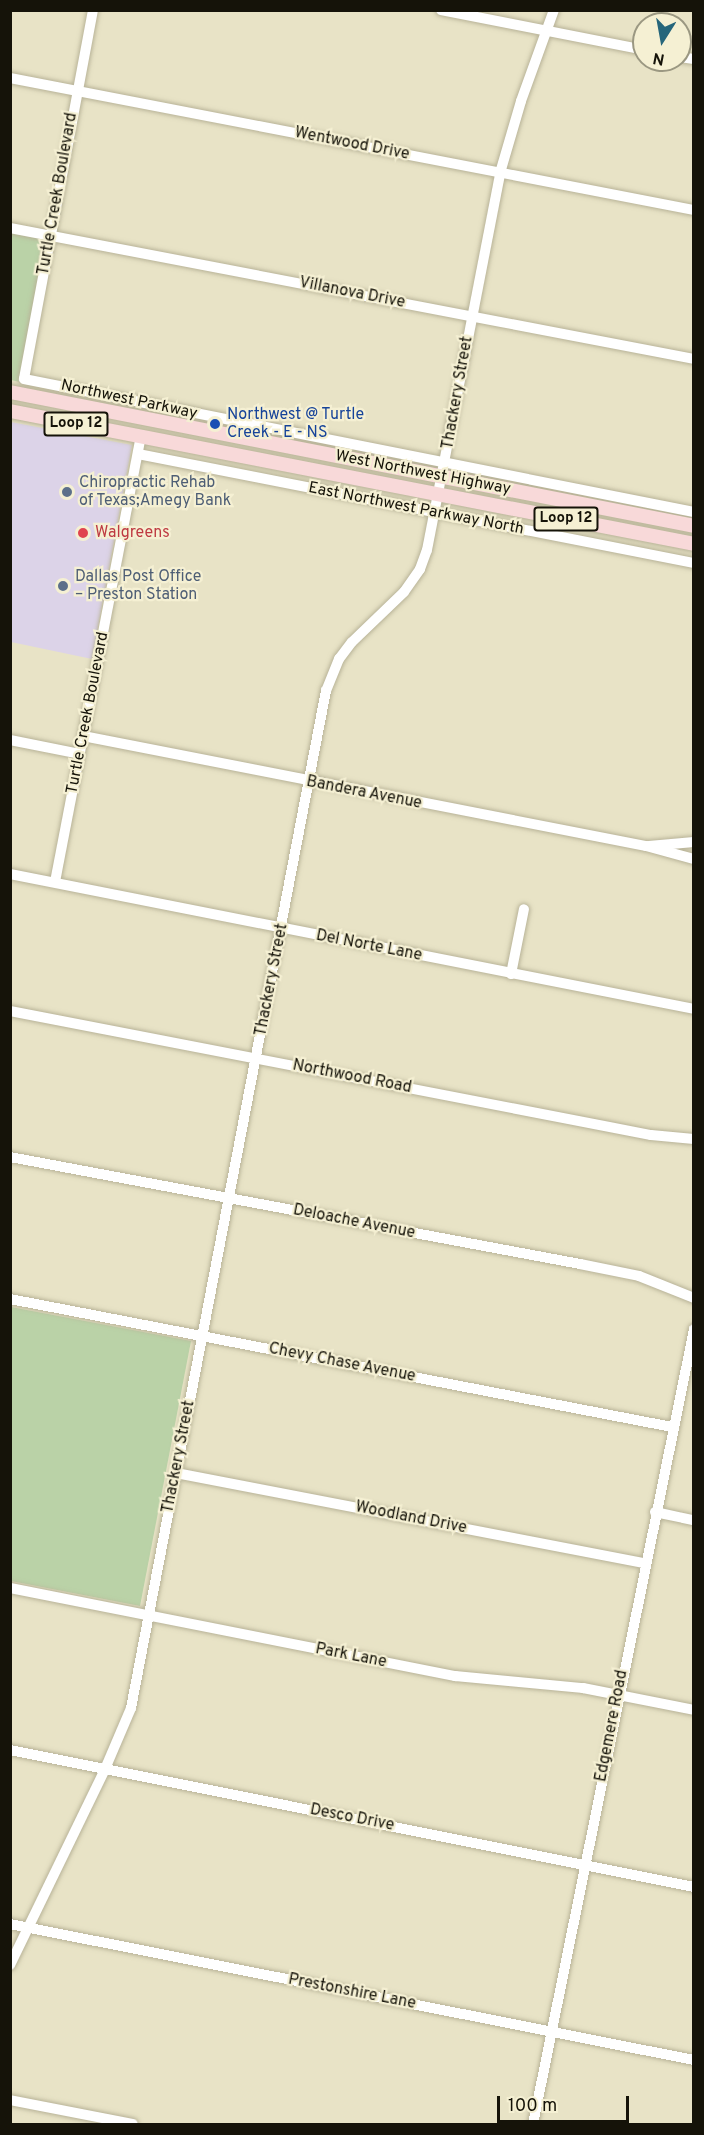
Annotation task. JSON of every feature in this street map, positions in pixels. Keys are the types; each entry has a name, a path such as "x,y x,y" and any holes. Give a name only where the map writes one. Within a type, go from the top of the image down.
{"main road":[{"name":"West Northwest Highway","path":"10,392 443,471 693,526"},
{"name":"West Northwest Highway","path":"10,411 693,544"},
{"path":"141,437 145,418"}],"street":[{"name":"Turtle Creek Boulevard","path":"24,379 93,10"},
{"path":"441,10 632,48"},
{"name":"Thackery Street","path":"10,1965 105,1769 131,1708 331,676 352,642 411,583 427,550 500,173 545,30 554,10"},
{"name":"Wentwood Drive","path":"10,78 693,210"},
{"name":"Villanova Drive","path":"10,228 693,359"},
{"name":"Northwest Parkway","path":"24,379 443,471 693,512"},
{"name":"Turtle Creek Boulevard","path":"55,882 141,437"},
{"name":"East Northwest Parkway North","path":"138,454 693,563"},
{"name":"Bandera Avenue","path":"83,736 646,846 693,859"},
{"path":"10,740 80,754"},
{"name":"Bandera Avenue","path":"646,846 693,842"},
{"name":"Del Norte Lane","path":"10,874 693,1010"},
{"path":"511,974 524,909"},
{"name":"Northwood Road","path":"10,1011 651,1135 693,1139"},
{"name":"Deloache Avenue","path":"10,1157 639,1276 693,1298"},
{"name":"Chevy Chase Avenue","path":"10,1299 672,1427"},
{"name":"Edgemere Road","path":"533,2124 693,1329"},
{"name":"Woodland Drive","path":"176,1473 645,1563"},
{"path":"656,1512 693,1520"},
{"name":"Park Lane","path":"10,1588 479,1680 583,1688 693,1710"},
{"name":"Desco Drive","path":"10,1750 693,1887"},
{"name":"Prestonshire Lane","path":"10,1924 693,2060"},
{"path":"10,2100 133,2124"}],"shaded area":[{"path":"11,422 132,445 92,659 11,642"}],"green space":[{"path":"10,233 47,240 20,382 11,380"},
{"path":"11,1307 191,1341 140,1606 11,1581"}],"place":[{"name":"Northwest @ Turtle Creek - E - NS","path":"215,424"},
{"name":"Chiropractic Rehab of Texas;Amegy Bank","path":"67,492"},
{"name":"Walgreens","path":"83,533"},
{"name":"Dallas Post Office – Preston Station","path":"63,586"}]}
